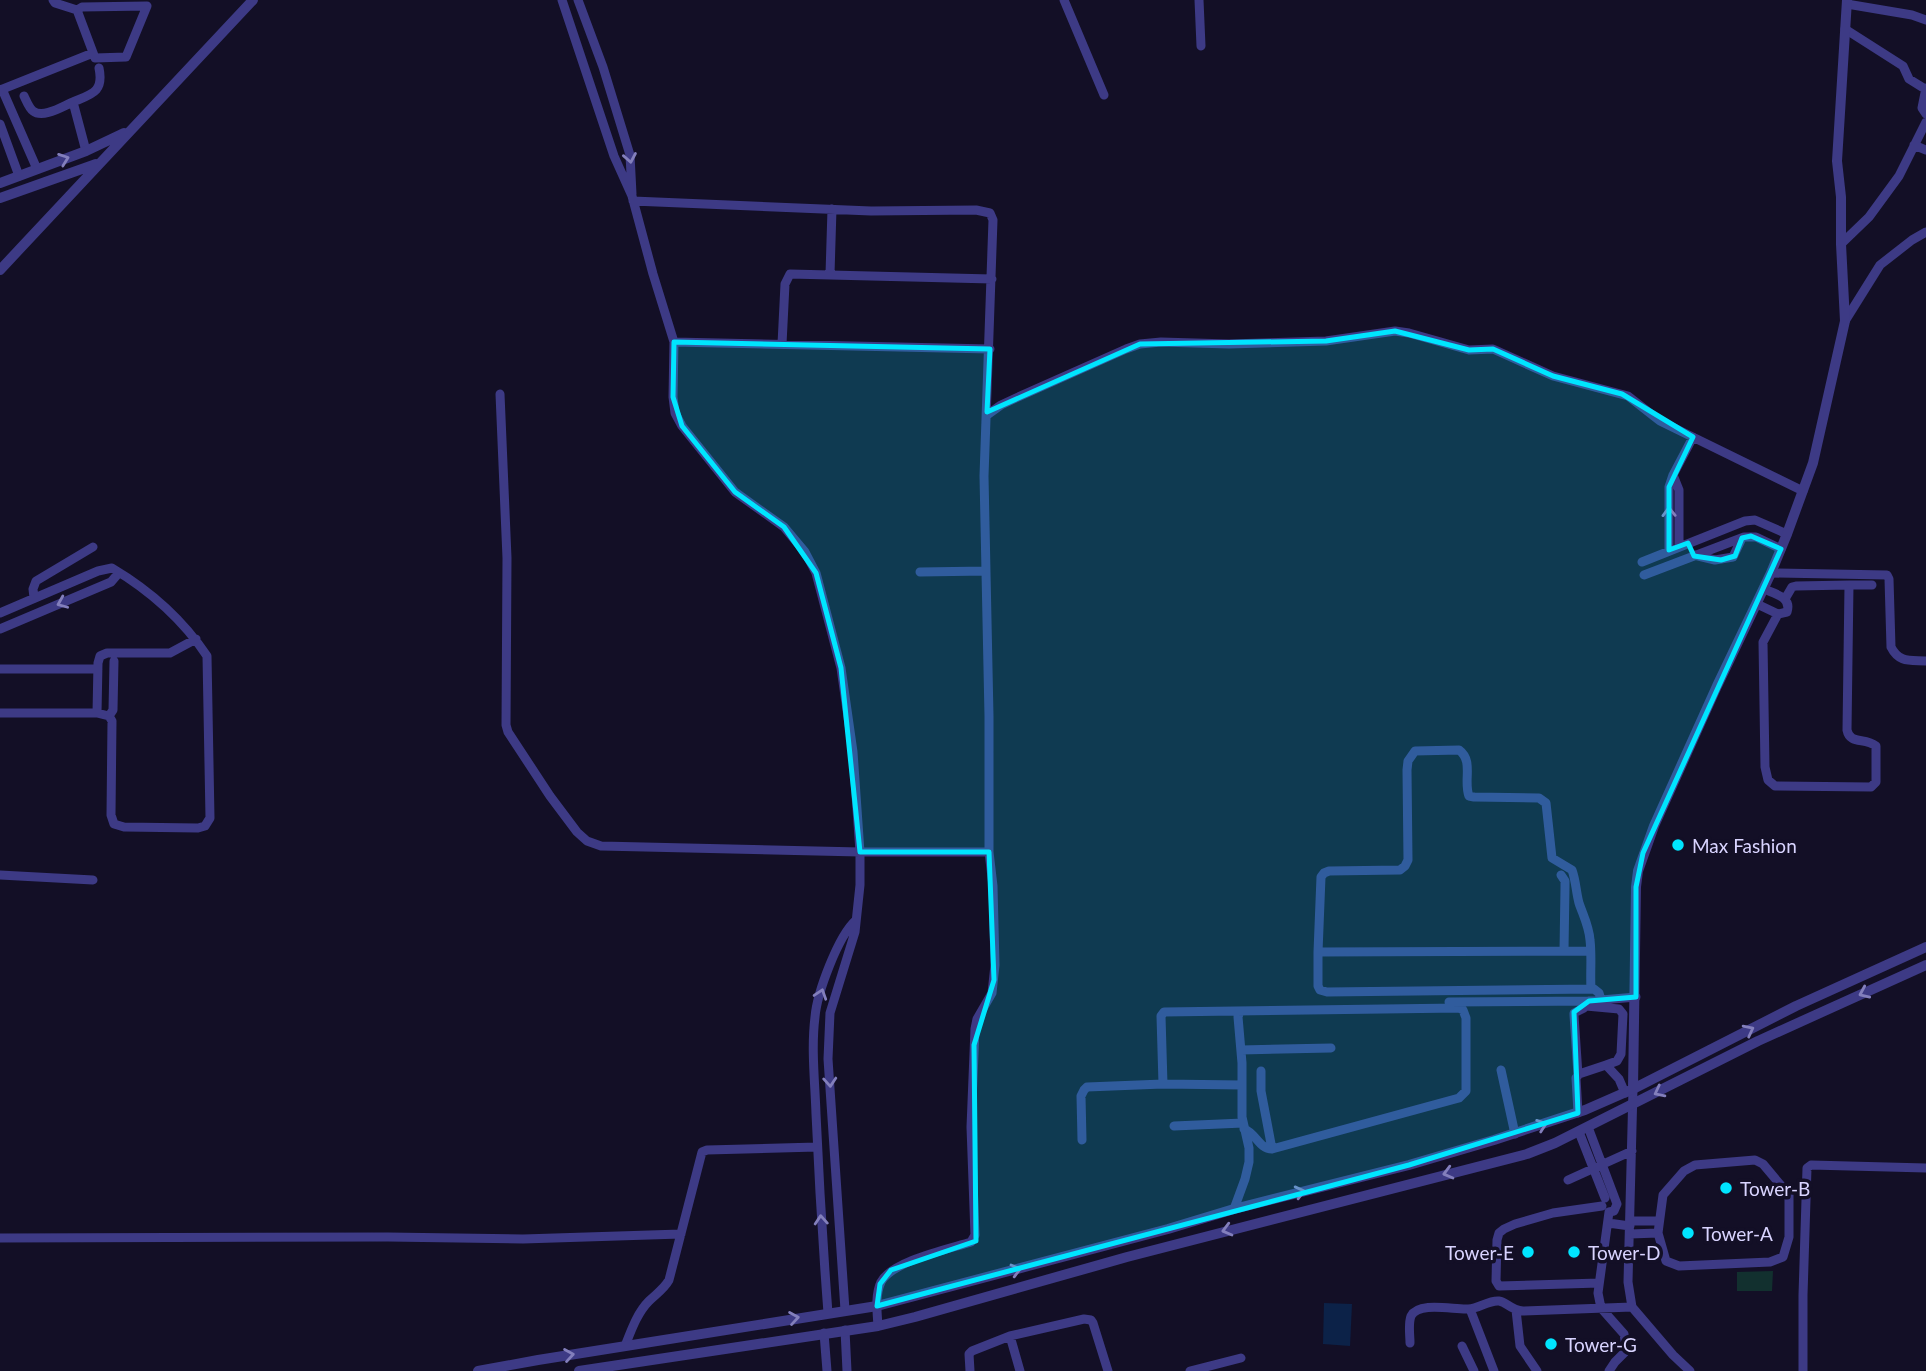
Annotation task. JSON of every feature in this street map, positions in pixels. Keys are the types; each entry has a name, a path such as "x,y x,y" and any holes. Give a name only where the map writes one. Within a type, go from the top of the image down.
{"street":[{"path":"52,0 77,10 82,7 146,6 126,57 95,58 77,10"},
{"path":"0,270 253,0"},
{"path":"562,0 617,164 633,199 674,342 675,413 682,426 735,492 784,527 806,552 816,573 841,668 853,752 860,852 855,932 832,1005 828,1029 845,1310"},
{"path":"579,0 630,155 633,199"},
{"path":"1064,0 1104,95"},
{"path":"1199,0 1200,47"},
{"path":"1690,1371 1632,1307 1628,1282 1633,1105 1629,1091 1636,997 1638,871 1643,853 1717,686 1771,573 1812,463 1846,321 1837,161 1847,2 1926,20"},
{"path":"573,32 589,28"},
{"path":"1845,29 1903,66 1909,79 1926,89 1922,108 1926,114"},
{"path":"37,169 1,90 93,53"},
{"path":"587,73 603,67"},
{"path":"24,96 32,110 45,113 93,93 100,86 99,68"},
{"path":"73,102 86,151"},
{"path":"603,122 619,117"},
{"path":"1841,244 1868,217 1899,176 1926,121"},
{"path":"0,124 19,176"},
{"path":"0,183 86,151 132,129"},
{"path":"1914,145 1926,150"},
{"path":"0,198 99,163"},
{"path":"633,199 919,212 976,210 990,214 993,220 984,477 989,852 993,886 994,980 992,993 977,1019 975,1029 971,1127 975,1235 971,1242 891,1270 880,1284 878,1326"},
{"path":"830,274 832,209"},
{"path":"1846,321 1880,265 1926,232"},
{"path":"782,344 786,278 790,274 992,279"},
{"path":"987,415 1009,401 1140,344 1326,341 1395,331 1469,350 1493,349 1553,376 1622,394 1660,421 1803,491"},
{"path":"674,342 990,349"},
{"path":"500,394 507,558 506,724 508,732 550,796 587,841 601,846 989,852"},
{"path":"1693,438 1669,487 1679,547 1694,556 1715,560 1732,556 1746,537 1751,520"},
{"path":"1642,562 1751,520 1787,534"},
{"path":"1644,575 1746,537 1781,549"},
{"path":"34,598 36,581 93,547"},
{"path":"0,713 97,713 109,716 112,721 111,815 114,824 124,827 198,828 205,826 210,818 207,656 196,639 144,588 107,568 4,611 12,624"},
{"path":"0,629 96,589 115,579 116,571"},
{"path":"920,572 986,571"},
{"path":"1771,573 1887,575 1893,652 1905,660 1926,661"},
{"path":"90,574 96,589"},
{"path":"1778,614 1763,642 1765,767 1768,780 1775,786 1871,788 1876,782 1876,746 1851,738 1847,730 1849,584"},
{"path":"1785,599 1792,587 1796,586 1872,585"},
{"path":"1757,604 1778,614 1787,612 1789,608 1785,599 1764,589"},
{"path":"97,713 97,669 100,656 107,653 170,653 196,639"},
{"path":"109,716 113,710 114,661"},
{"path":"0,668 97,669"},
{"path":"1591,989 1589,932 1578,900 1572,870 1552,858 1546,803 1539,798 1469,796 1466,791 1466,757 1463,752 1456,749 1415,751 1408,761 1407,770 1408,860 1405,866 1400,870 1334,870 1322,875 1318,986 1327,992 1591,989 1597,990 1601,1000"},
{"path":"0,875 93,880"},
{"path":"1560,875 1565,881 1564,951"},
{"path":"828,1313 817,1147 815,1017 831,963 846,929 856,920"},
{"path":"478,1371 877,1306 1234,1209 1409,1165 1515,1134 1629,1091 1796,1006 1926,947"},
{"path":"1318,952 1590,951"},
{"path":"579,1371 612,1369 878,1326 1180,1243 1544,1149 1758,1041 1926,965"},
{"path":"1586,1002 1584,993 1591,989"},
{"path":"1444,1002 1586,1002 1636,997"},
{"path":"1578,1112 1574,1015 1586,1002"},
{"path":"1578,1075 1620,1059 1623,1014 1619,1009 1586,1002"},
{"path":"1163,1084 1163,1013 1459,1008 1465,1013 1466,1091 1463,1096 1272,1149 1263,1147 1243,1126 1174,1126"},
{"path":"1234,1209 1249,1162 1249,1148 1243,1126 1238,1017 1240,1011"},
{"path":"1241,1051 1331,1048"},
{"path":"1606,1065 1629,1091"},
{"path":"1502,1070 1515,1134"},
{"path":"1261,1071 1261,1091 1272,1149"},
{"path":"1082,1140 1081,1096 1087,1087 1242,1085"},
{"path":"1583,1129 1597,1166 1607,1207 1598,1293 1601,1308 1625,1334 1625,1352 1609,1371"},
{"path":"625,1346 641,1312 666,1285 702,1152 817,1147"},
{"path":"1568,1180 1632,1151"},
{"path":"1755,1160 1763,1164 1789,1195 1789,1237 1783,1257 1770,1262 1679,1266 1666,1261 1657,1233 1663,1195 1684,1171 1695,1165 1755,1160"},
{"path":"1803,1371 1807,1168 1926,1168"},
{"path":"1632,1307 1509,1308 1496,1281 1499,1233 1553,1213 1607,1207 1630,1227 1657,1233"},
{"path":"1630,1227 1658,1221"},
{"path":"0,1238 523,1239 681,1234"},
{"path":"1499,1286 1599,1283"},
{"path":"1410,1343 1410,1321 1414,1312 1431,1307 1470,1309 1497,1301 1504,1302"},
{"path":"1470,1309 1494,1371"},
{"path":"1516,1310 1520,1346 1537,1371"},
{"path":"970,1371 972,1351 1010,1336 1084,1319 1091,1320 1108,1371"},
{"path":"845,1330 847,1371"},
{"path":"824,1333 827,1371"},
{"path":"1010,1336 1020,1371"},
{"path":"1462,1346 1474,1371"},
{"path":"1190,1371 1241,1358"}],"highlighted area":[{"path":"1395,331 1469,350 1493,349 1553,376 1622,394 1693,437 1669,487 1669,550 1688,543 1694,556 1721,560 1735,556 1742,538 1751,536 1781,549 1643,853 1636,887 1636,997 1589,1001 1574,1012 1578,1113 1409,1165 877,1306 880,1284 891,1270 976,1241 974,1045 994,980 989,852 860,852 841,668 816,573 784,527 735,492 682,426 673,397 674,342 990,349 987,412 1140,344 1326,341"}],"green space":[{"path":"1773,1271 1772,1291 1737,1291 1737,1272"}],"water":[{"path":"1324,1303 1352,1304 1350,1346 1323,1344"}],"place":[{"name":"Max Fashion","path":"1678,845"},
{"name":"Tower-B","path":"1726,1188"},
{"name":"Tower-A","path":"1688,1233"},
{"name":"Tower-E","path":"1528,1252"},
{"name":"Tower-D","path":"1574,1252"},
{"name":"Tower-G","path":"1551,1344"}]}
